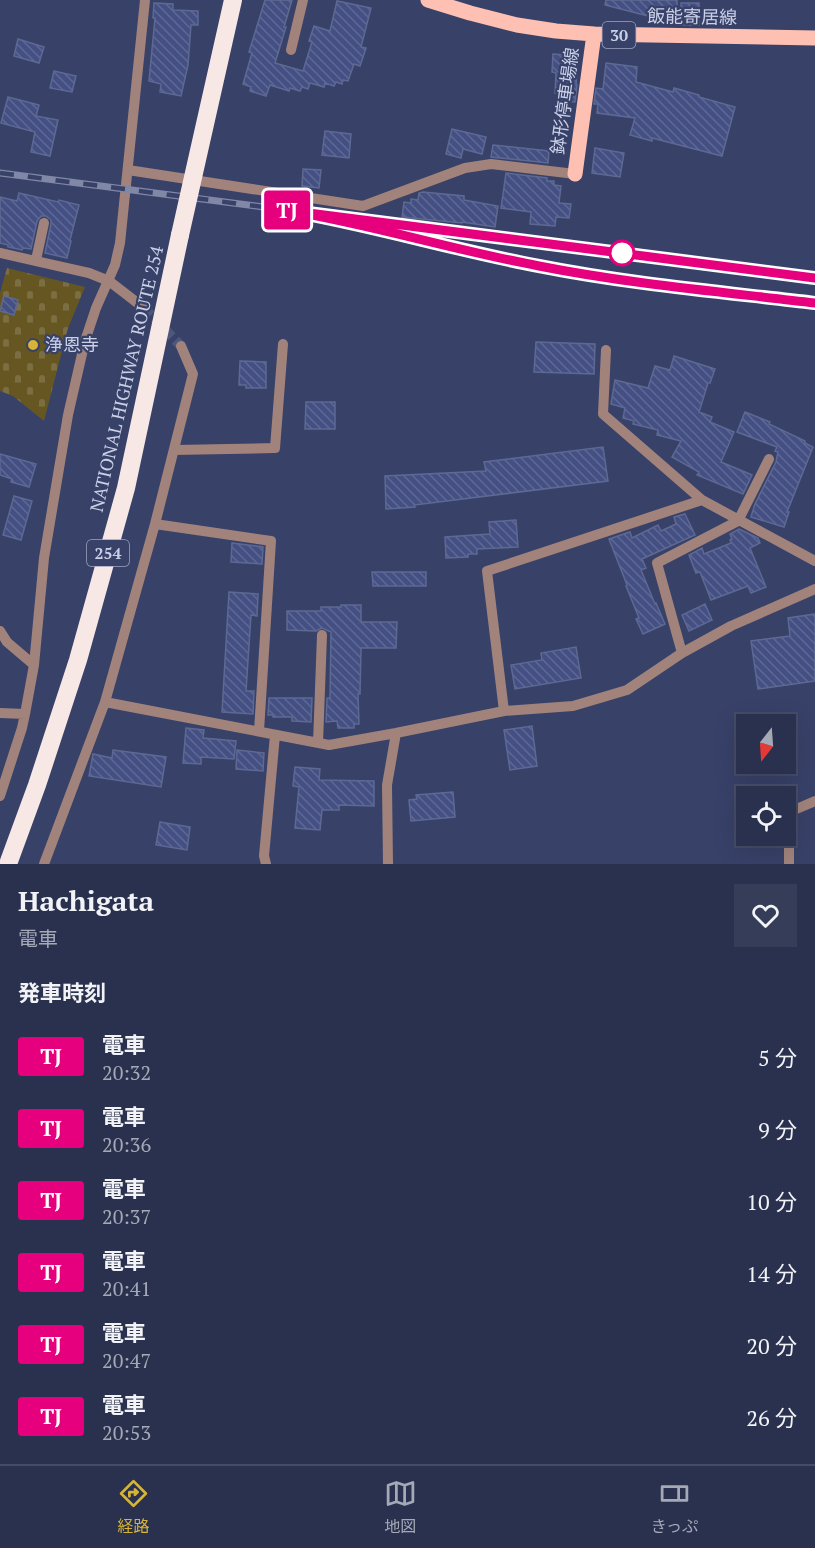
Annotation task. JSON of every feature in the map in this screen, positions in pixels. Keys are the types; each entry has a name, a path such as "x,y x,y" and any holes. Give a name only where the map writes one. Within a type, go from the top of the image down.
{"highway":[{"name":"NATIONAL HIGHWAY ROUTE 254","path":"8,864 78,660 123,499 232,0"}],"main road":[{"name":"飯能寄居線","path":"428,0 517,25 556,31 594,34 815,38"},
{"name":"鉢形停車場線","path":"575,174 594,34"}],"street":[{"path":"0,796 26,714 34,665 44,558 68,415 85,341 96,308 115,265 120,243 145,0"},
{"path":"291,50 303,0"},
{"path":"128,170 363,206 465,168 491,164 575,174"},
{"path":"36,260 44,223"},
{"path":"0,252 89,273 109,280 144,308"},
{"path":"174,450 275,448 283,344"},
{"path":"44,864 105,702 156,524 193,374 181,346"},
{"path":"606,350 603,414 702,500 815,561"},
{"path":"682,653 657,563 738,521 769,459"},
{"path":"504,711 487,571 702,500"},
{"path":"156,524 271,541 259,731"},
{"path":"105,702 328,745 504,711 573,706 627,690 682,653 731,626 815,589"},
{"path":"0,631 7,642 34,665"},
{"path":"318,743 322,635"},
{"path":"0,713 26,714"},
{"path":"388,864 387,785 396,733"},
{"path":"266,864 264,856 275,735"},
{"path":"789,864 789,822 794,810 815,801"}],"green space":[{"name":"浄恩寺","path":"7,268 85,287 68,328 44,421 13,396 0,391 0,293"}],"building":[{"path":"265,0 292,0 275,63 303,71 312,42 309,41 314,26 330,31 337,1 371,8 361,47 366,48 360,66 354,64 348,81 343,80 342,84 336,82 334,86 325,83 324,87 310,83 308,89 302,87 300,91 290,88 289,91 270,85 266,96 250,91 251,87 243,84 252,53 249,52"},
{"path":"606,0 677,0 677,16 648,16 605,5"},
{"path":"154,3 173,4 173,10 198,11 198,25 191,25 188,65 181,96 160,92 161,84 149,81 155,18 153,18"},
{"path":"681,3 699,3 699,25 681,25"},
{"path":"18,39 44,47 39,63 14,56"},
{"path":"553,54 578,56 575,102 560,101 560,93 555,93 556,73 552,72"},
{"path":"606,63 637,67 636,82 673,92 674,88 735,107 722,156 652,138 652,141 630,135 635,118 597,113 598,104 594,104 596,88 603,89"},
{"path":"54,71 76,76 72,92 50,88"},
{"path":"8,97 39,105 36,116 58,120 50,156 31,152 35,132 1,123"},
{"path":"452,129 486,137 482,154 463,149 461,158 446,154"},
{"path":"325,131 351,134 349,158 322,155"},
{"path":"493,145 549,151 548,163 491,157"},
{"path":"595,148 624,153 620,177 592,173"},
{"path":"303,169 321,170 319,188 302,186"},
{"path":"506,173 547,178 547,181 554,181 554,185 561,186 559,203 571,204 569,218 556,217 555,226 530,224 531,212 501,208"},
{"path":"19,193 79,205 67,258 45,253 51,224 51,220 46,216 41,216 37,221 31,249 23,248 22,250 0,243 0,197 17,201"},
{"path":"419,193 464,196 464,200 498,206 495,227 402,217 404,202 411,203 411,199 418,200"},
{"path":"4,296 18,300 14,315 0,311"},
{"path":"536,342 595,344 594,374 534,372"},
{"path":"674,356 715,369 699,412 712,417 710,422 734,432 721,462 752,475 743,494 697,475 699,472 672,457 681,441 657,435 658,430 633,424 634,421 623,418 625,408 611,404 615,380 648,388 655,366 670,370"},
{"path":"240,361 266,362 266,388 246,388 246,385 239,385"},
{"path":"306,402 335,402 335,429 305,429"},
{"path":"745,412 770,422 769,424 813,447 787,512 789,512 784,527 751,517 776,462 778,452 775,451 777,447 737,432"},
{"path":"603,447 608,481 386,509 385,476 486,471 484,462"},
{"path":"0,454 36,464 29,487 11,482 12,479 0,475"},
{"path":"14,496 32,501 21,540 3,535"},
{"path":"685,514 695,535 642,559 646,568 641,570 665,624 643,634 609,539 630,532 632,538 658,525 661,531 676,524 674,517"},
{"path":"516,520 518,547 477,549 477,554 468,554 468,557 446,558 445,537 490,534 489,522"},
{"path":"739,529 758,538 760,543 750,548 766,587 751,593 748,586 711,600 700,572 696,573 689,555 702,548 704,554 731,543 730,534"},
{"path":"232,543 263,547 262,564 231,562"},
{"path":"372,572 426,572 426,586 373,586"},
{"path":"229,592 258,594 257,616 251,615 246,691 254,691 253,714 222,712"},
{"path":"705,604 712,620 689,631 682,615"},
{"path":"341,605 361,605 361,622 397,622 396,648 361,648 359,724 354,724 354,728 338,728 337,721 326,722 327,698 330,698 331,632 322,628 316,631 287,630 287,611 321,611 321,607 341,607"},
{"path":"815,614 815,681 758,689 751,641 790,636 788,618"},
{"path":"576,647 581,678 515,689 511,665 542,660 541,653"},
{"path":"269,698 312,698 311,722 292,721 292,717 268,715"},
{"path":"532,726 537,766 510,770 504,730"},
{"path":"186,728 204,730 203,738 236,741 234,759 201,757 201,764 183,763"},
{"path":"113,750 166,757 161,787 89,776 93,754 112,758"},
{"path":"237,750 264,753 263,771 236,769"},
{"path":"295,767 320,769 319,780 374,781 374,806 339,805 339,810 322,810 320,830 295,828 299,787 293,786"},
{"path":"453,792 455,817 411,821 409,800 417,799 416,795"},
{"path":"160,822 190,827 187,850 156,845"}],"tunnel":[{"path":"144,308 181,346"}],"railway":[{"path":"0,173 815,278"},
{"path":"379,229 564,271 815,303"}],"train":[{"name":"TJ","path":"815,278 285,210 340,220 535,266 586,275 815,303"}],"place":[{"name":"浄恩寺","path":"33,345"}]}
